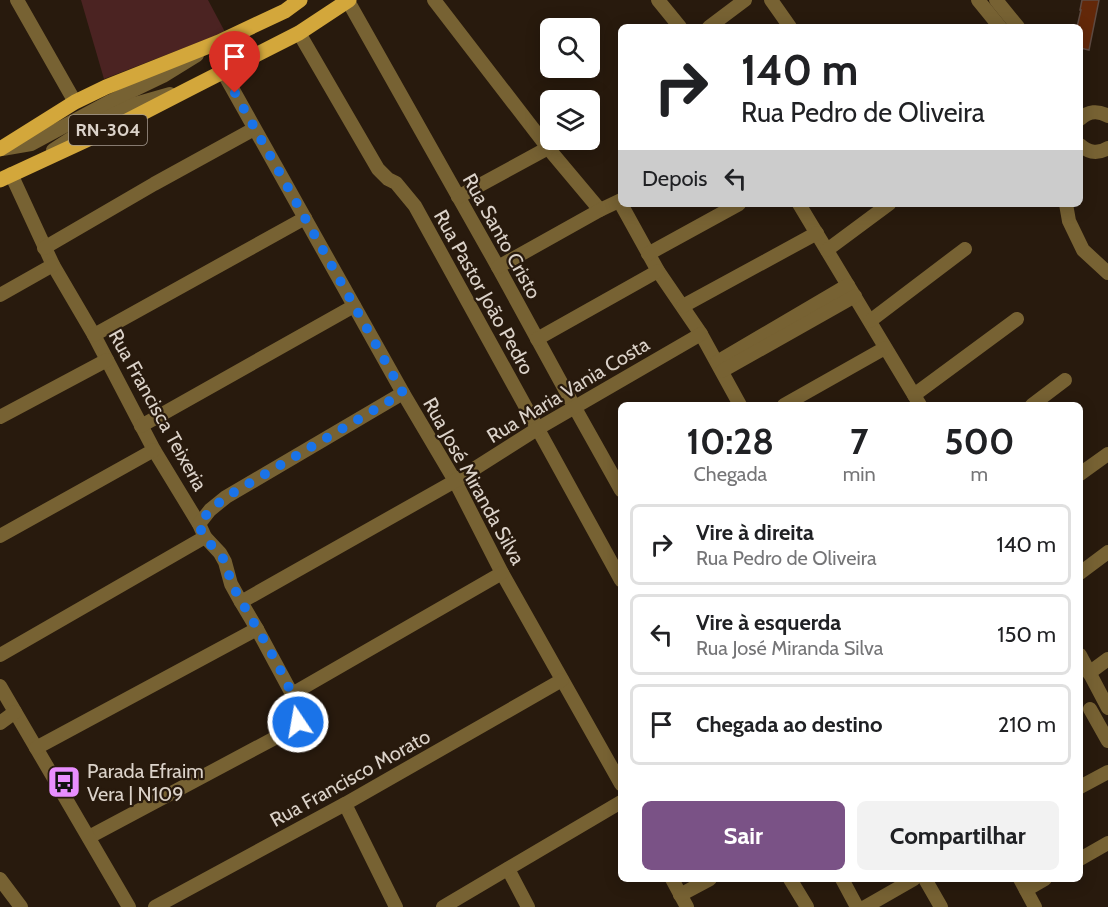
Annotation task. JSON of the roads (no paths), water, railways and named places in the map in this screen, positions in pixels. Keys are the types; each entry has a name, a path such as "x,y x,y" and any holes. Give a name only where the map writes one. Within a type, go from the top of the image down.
{"main road":[{"name":"RN-304","path":"0,149 75,102 106,87 219,42 285,11 300,0"},
{"name":"RN-304","path":"5,177 121,124 299,33 348,0"}],"street":[{"path":"17,0 75,102"},
{"name":"Rua Santo Cristo","path":"348,0 575,408 617,474"},
{"path":"434,0 540,138"},
{"path":"658,0 678,24"},
{"path":"713,24 745,0"},
{"path":"771,0 788,24"},
{"path":"978,0 998,24"},
{"path":"996,0 1016,24"},
{"name":"Rua Pastor João Pedro","path":"299,33 378,169 387,179 396,183 415,207 618,575"},
{"path":"0,149 31,144 163,76 219,42"},
{"name":"Rua José Miranda Silva","path":"223,72 403,393 455,481 502,573 618,779"},
{"path":"1083,112 1100,112 1108,116"},
{"path":"44,248 254,129"},
{"path":"1083,147 1095,152 1108,148"},
{"path":"458,197 544,150"},
{"path":"550,150 600,210"},
{"name":"Rua Francisca Teixeria","path":"5,177 94,335 154,450 205,537 225,562 231,584 292,694 299,718 295,726 288,731 89,837"},
{"path":"498,267 600,210 618,203"},
{"path":"624,207 658,271 701,334 738,402"},
{"path":"648,254 734,207"},
{"path":"802,207 915,401 1017,320"},
{"path":"827,250 885,207"},
{"path":"1067,207 1069,221 1083,249 1108,273"},
{"path":"94,335 305,218"},
{"path":"683,306 817,233"},
{"path":"870,321 965,249"},
{"path":"0,295 53,265"},
{"path":"537,339 658,271"},
{"path":"720,366 852,291"},
{"path":"141,426 354,306"},
{"name":"Rua Maria Vania Costa","path":"241,602 455,481 537,429 701,334"},
{"path":"789,402 885,348"},
{"path":"0,417 107,360"},
{"path":"1036,402 1065,380"},
{"path":"199,524 210,510 226,497 403,393"},
{"path":"0,536 154,450"},
{"path":"1083,472 1108,454"},
{"path":"0,655 205,537"},
{"path":"1083,571 1108,552"},
{"path":"292,694 502,573"},
{"path":"36,748 257,629"},
{"path":"1089,673 1108,659"},
{"path":"1083,661 1106,704 1085,712 1108,741"},
{"name":"Rua Francisco Morato","path":"154,907 345,804 562,680"},
{"path":"0,686 129,907"},
{"path":"0,723 15,712"},
{"path":"1083,785 1108,772"},
{"path":"345,804 396,907"},
{"path":"443,907 618,804"},
{"path":"1083,857 1108,843"},
{"path":"508,869 528,907"},
{"path":"0,879 21,907"},
{"path":"673,882 683,903 707,882"},
{"path":"792,882 807,907"},
{"path":"844,882 858,907"},
{"path":"865,907 909,882"},
{"path":"927,882 941,907"},
{"path":"1023,884 1035,907"}],"place":[{"name":"Parada Efraim Vera | N109","path":"64,782"}]}
